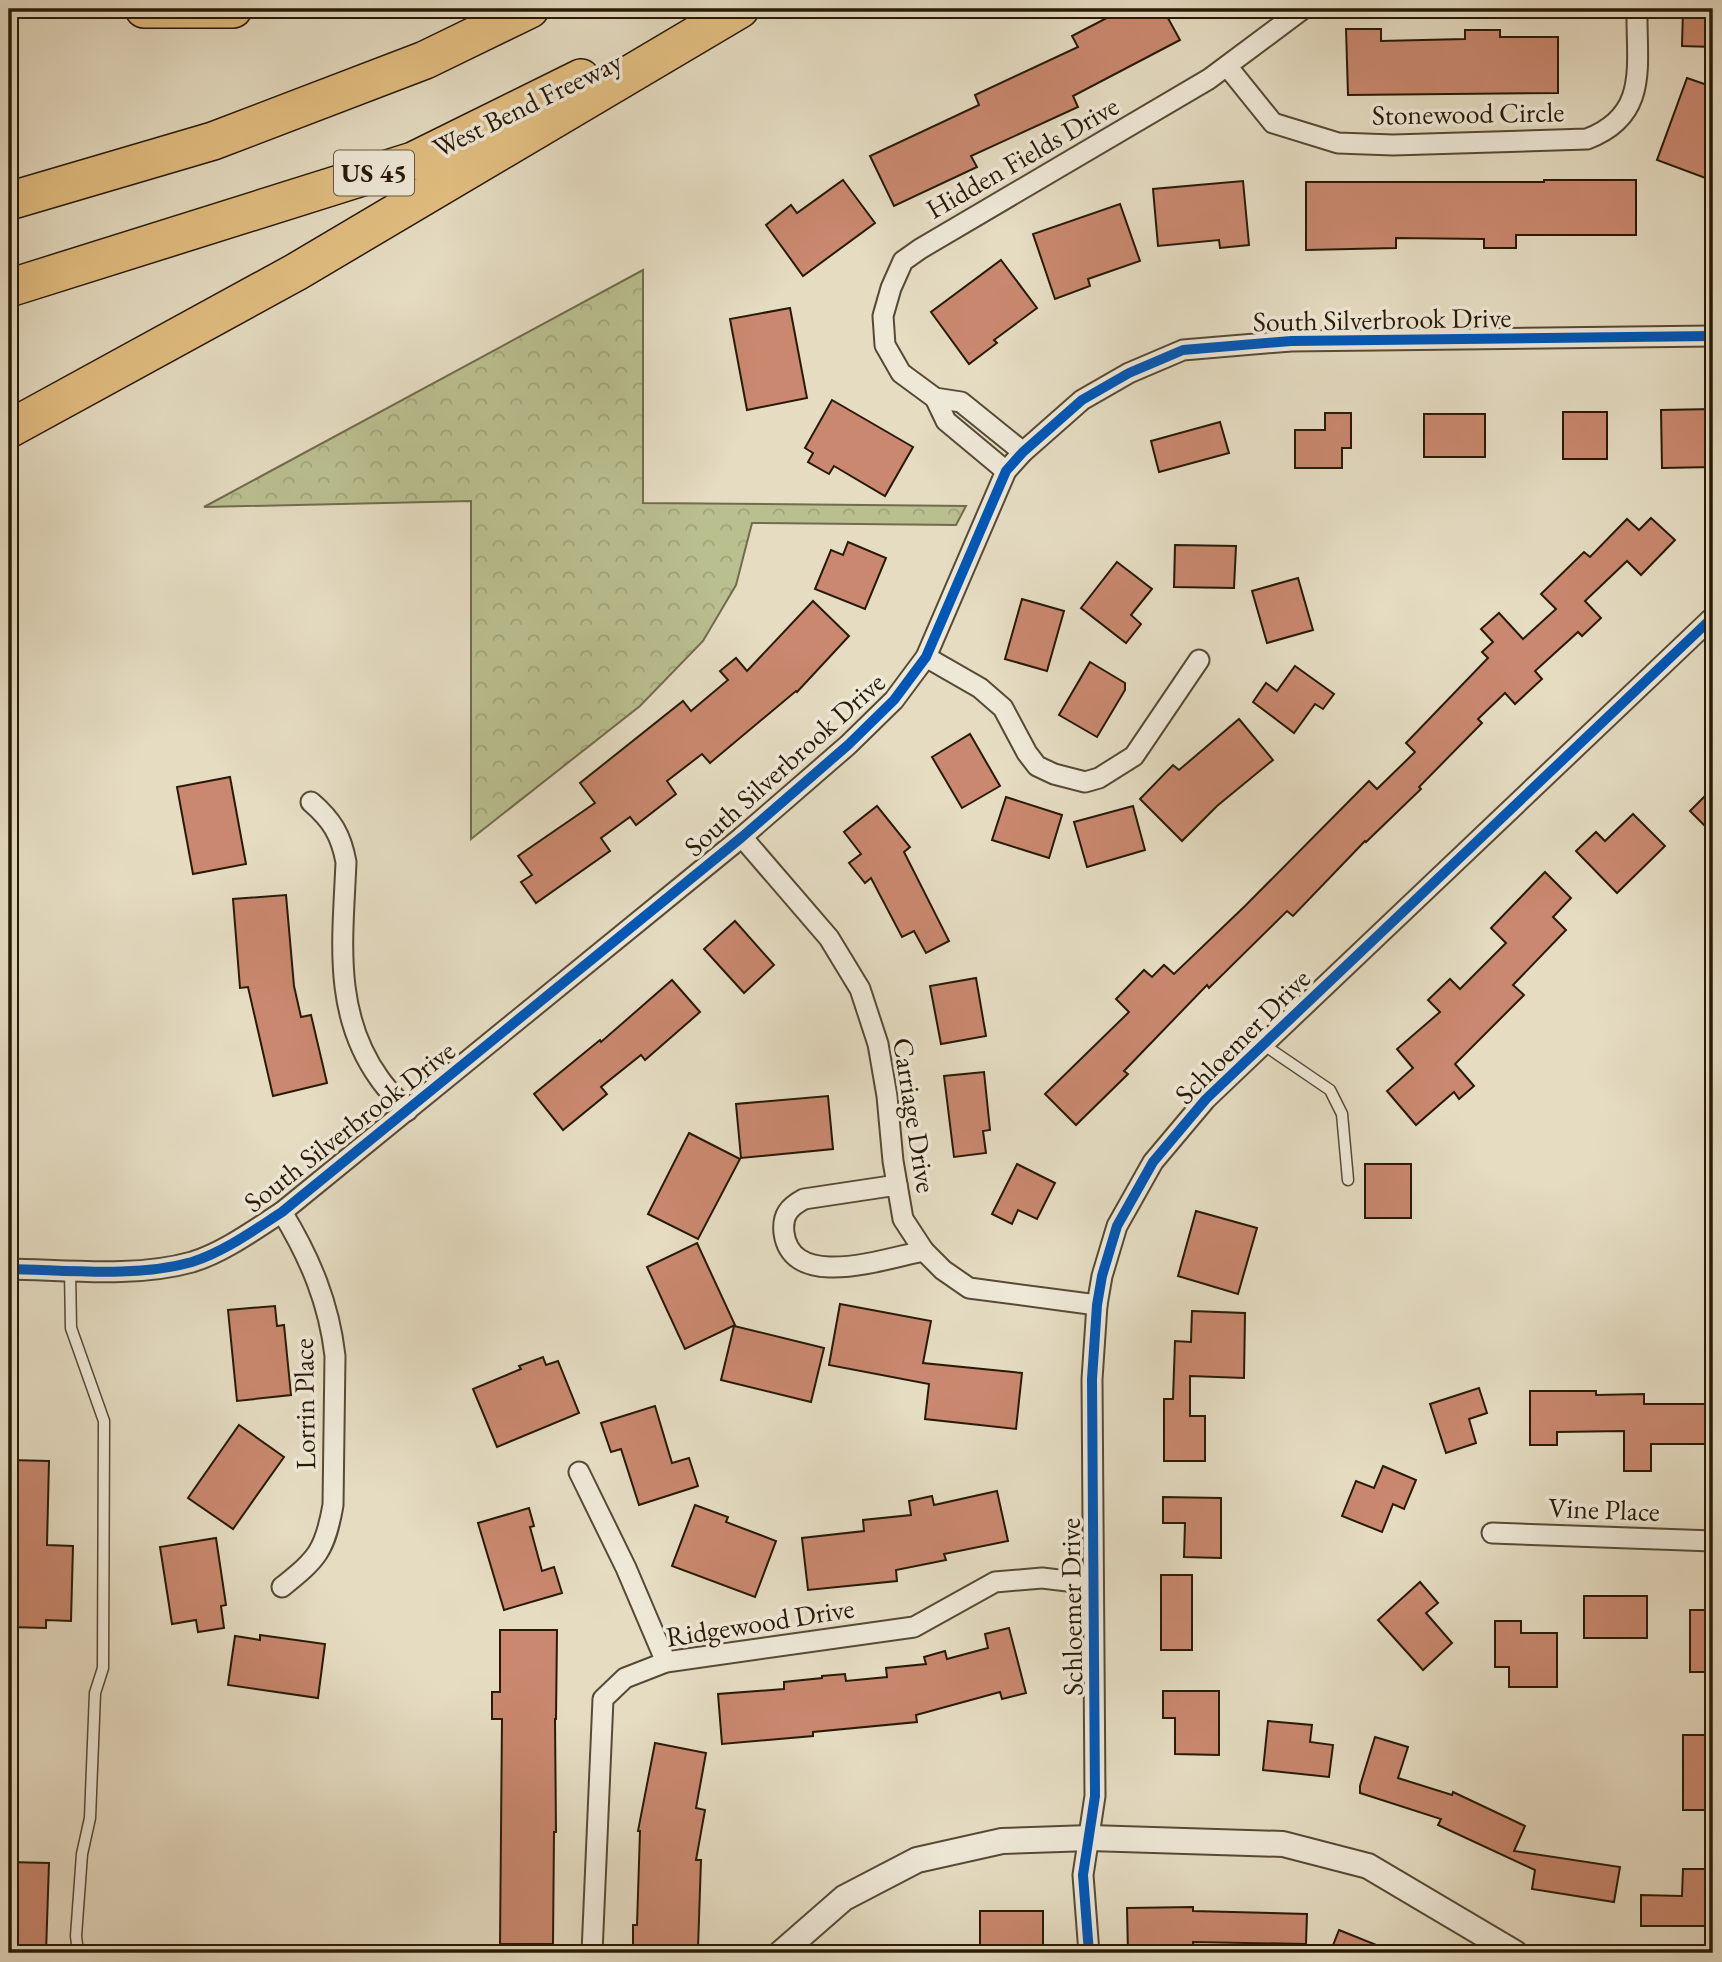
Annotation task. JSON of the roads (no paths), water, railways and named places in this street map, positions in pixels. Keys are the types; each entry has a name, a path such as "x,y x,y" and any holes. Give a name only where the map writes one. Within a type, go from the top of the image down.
{"highway":[{"path":"144,9 233,9"},
{"path":"9,201 213,141 425,60 530,9"},
{"name":"West Bend Freeway","path":"9,288 413,161 720,9"},
{"path":"9,429 296,272 740,9"}],"street":[{"name":"Hidden Fields Drive","path":"1023,452 961,402 935,398 901,373 885,345 883,316 903,261 1209,79 1303,9"},
{"name":"Stonewood Circle","path":"1227,66 1273,123 1338,143 1393,145 1587,139 1606,132 1629,110 1636,83 1637,9"},
{"name":"South Silverbrook Drive","path":"9,1269 144,1270 194,1261 242,1238 282,1213 741,837 894,700 926,657 1006,471 1023,452 1082,400 1129,373 1184,350 1291,341 1713,336"},
{"name":"Hidden Fields Drive","path":"935,398 946,421 1006,471"},
{"name":"Schloemer Drive","path":"1089,1953 1083,1875 1095,1796 1092,1379 1097,1305 1102,1276 1117,1226 1153,1162 1206,1099 1713,617"},
{"path":"926,657 980,688 1003,708 1037,766 1054,774 1085,782 1099,778 1134,755 1199,660"},
{"path":"311,802 335,827 345,852 344,987 352,1025 378,1077 407,1111"},
{"name":"Carriage Drive","path":"741,837 829,938 860,989 878,1044 903,1219 924,1251 943,1270 969,1288 1097,1305"},
{"path":"897,1185 804,1199 790,1206 783,1220 784,1236 791,1255 806,1264 822,1268 841,1268 924,1251"},
{"name":"Lorrin Place","path":"282,1213 306,1252 328,1312 335,1356 335,1389 333,1505 324,1545 317,1556 282,1587"},
{"path":"579,1472 626,1568 666,1662"},
{"name":"Vine Place","path":"1492,1533 1713,1541"},
{"name":"Ridgewood Drive","path":"592,1953 603,1699 625,1678 666,1662 915,1627 995,1582 1042,1578 1093,1584"},
{"path":"781,1953 844,1898 917,1860 1002,1841 1090,1838 1283,1844 1368,1866 1501,1950"}],"lane":[{"path":"1264,1045 1330,1090 1342,1114 1348,1180"},
{"path":"70,1270 71,1328 104,1421 103,1668 94,1693 90,1818 82,1854 76,1936 78,1953"}]}
